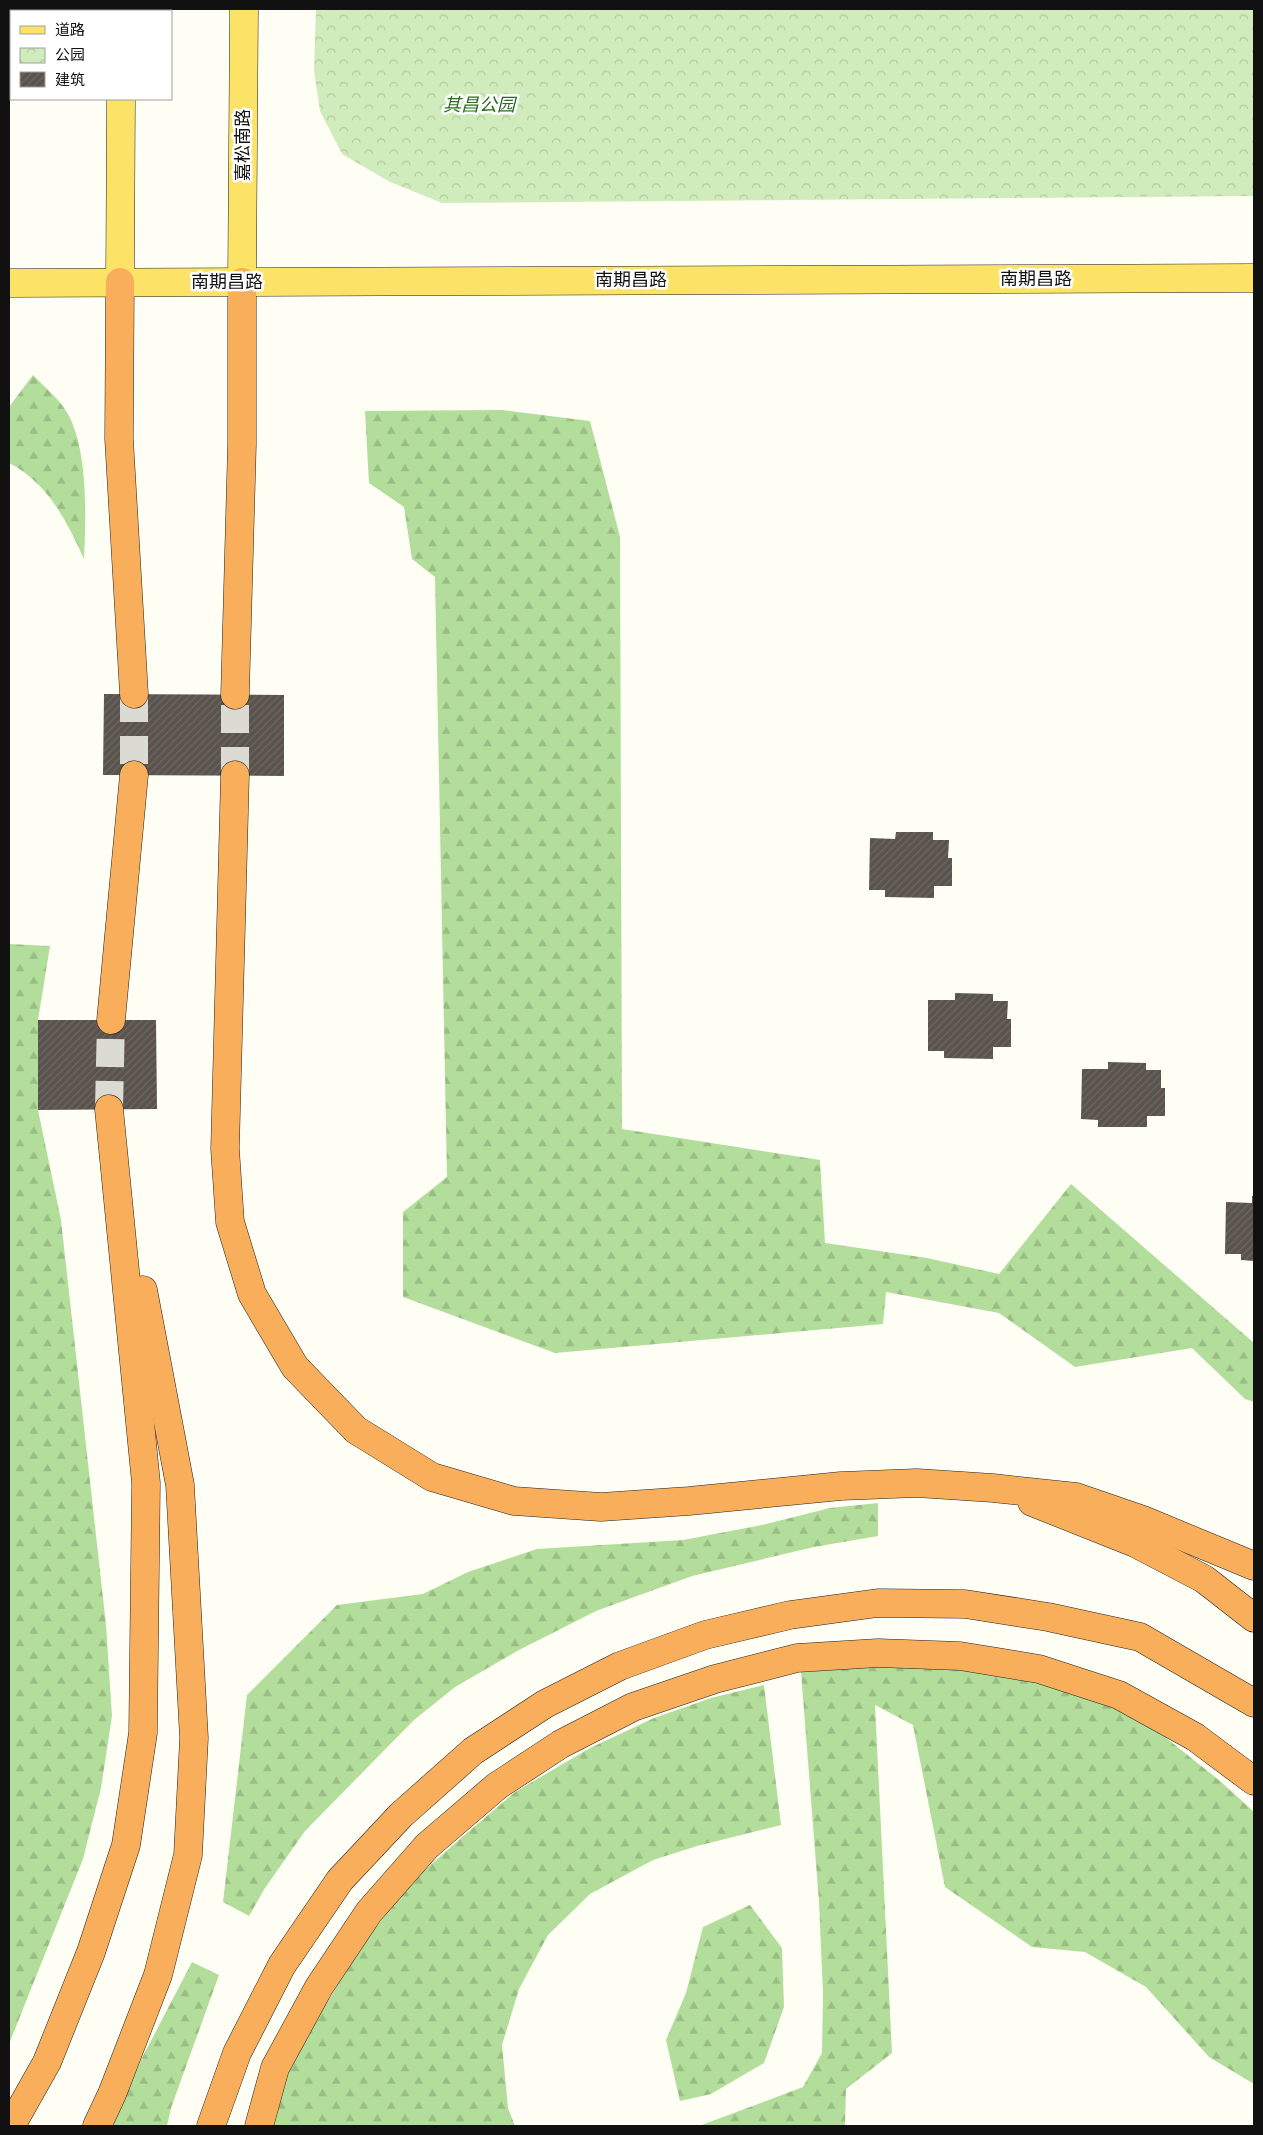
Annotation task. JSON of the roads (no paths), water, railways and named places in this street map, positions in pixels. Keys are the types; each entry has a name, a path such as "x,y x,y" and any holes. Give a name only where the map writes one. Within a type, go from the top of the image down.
{"highway":[{"path":"120,282 119,439 134,694"},
{"path":"235,695 241,454 242,282"},
{"path":"111,1020 134,775"},
{"path":"235,775 224,1149 230,1222 252,1294 290,1359 295,1367 356,1430 432,1477 514,1501 601,1506 689,1501 842,1486 917,1484 993,1488 1076,1497 1143,1520 1254,1566"},
{"path":"12,2126 47,2062 91,1952 126,1845 143,1734 146,1484 109,1109 180,1485 194,1738 188,1855 158,1975 112,2094 97,2126"},
{"path":"993,1488 1135,1543 1204,1579 1254,1618"},
{"path":"211,2126 237,2053 282,1965 340,1880 401,1815 473,1751 546,1704 620,1666 705,1635 790,1615 878,1603 965,1604 1048,1617 1140,1637 1254,1702"},
{"path":"259,2126 275,2068 319,1987 369,1912 427,1846 497,1786 561,1744 642,1704 715,1679 797,1658 878,1653 960,1656 1039,1670 1119,1694 1195,1737 1254,1781"}],"main road":[{"name":"嘉松南路","path":"242,282 244,9"},
{"path":"120,282 121,100"},
{"name":"南期昌路","path":"9,283 1254,278"}],"tunnel":[{"path":"134,694 134,775"},
{"path":"235,695 235,775"},
{"path":"109,1109 111,1020"}],"park label":[{"name":"其昌公园","path":"479,105"}]}
